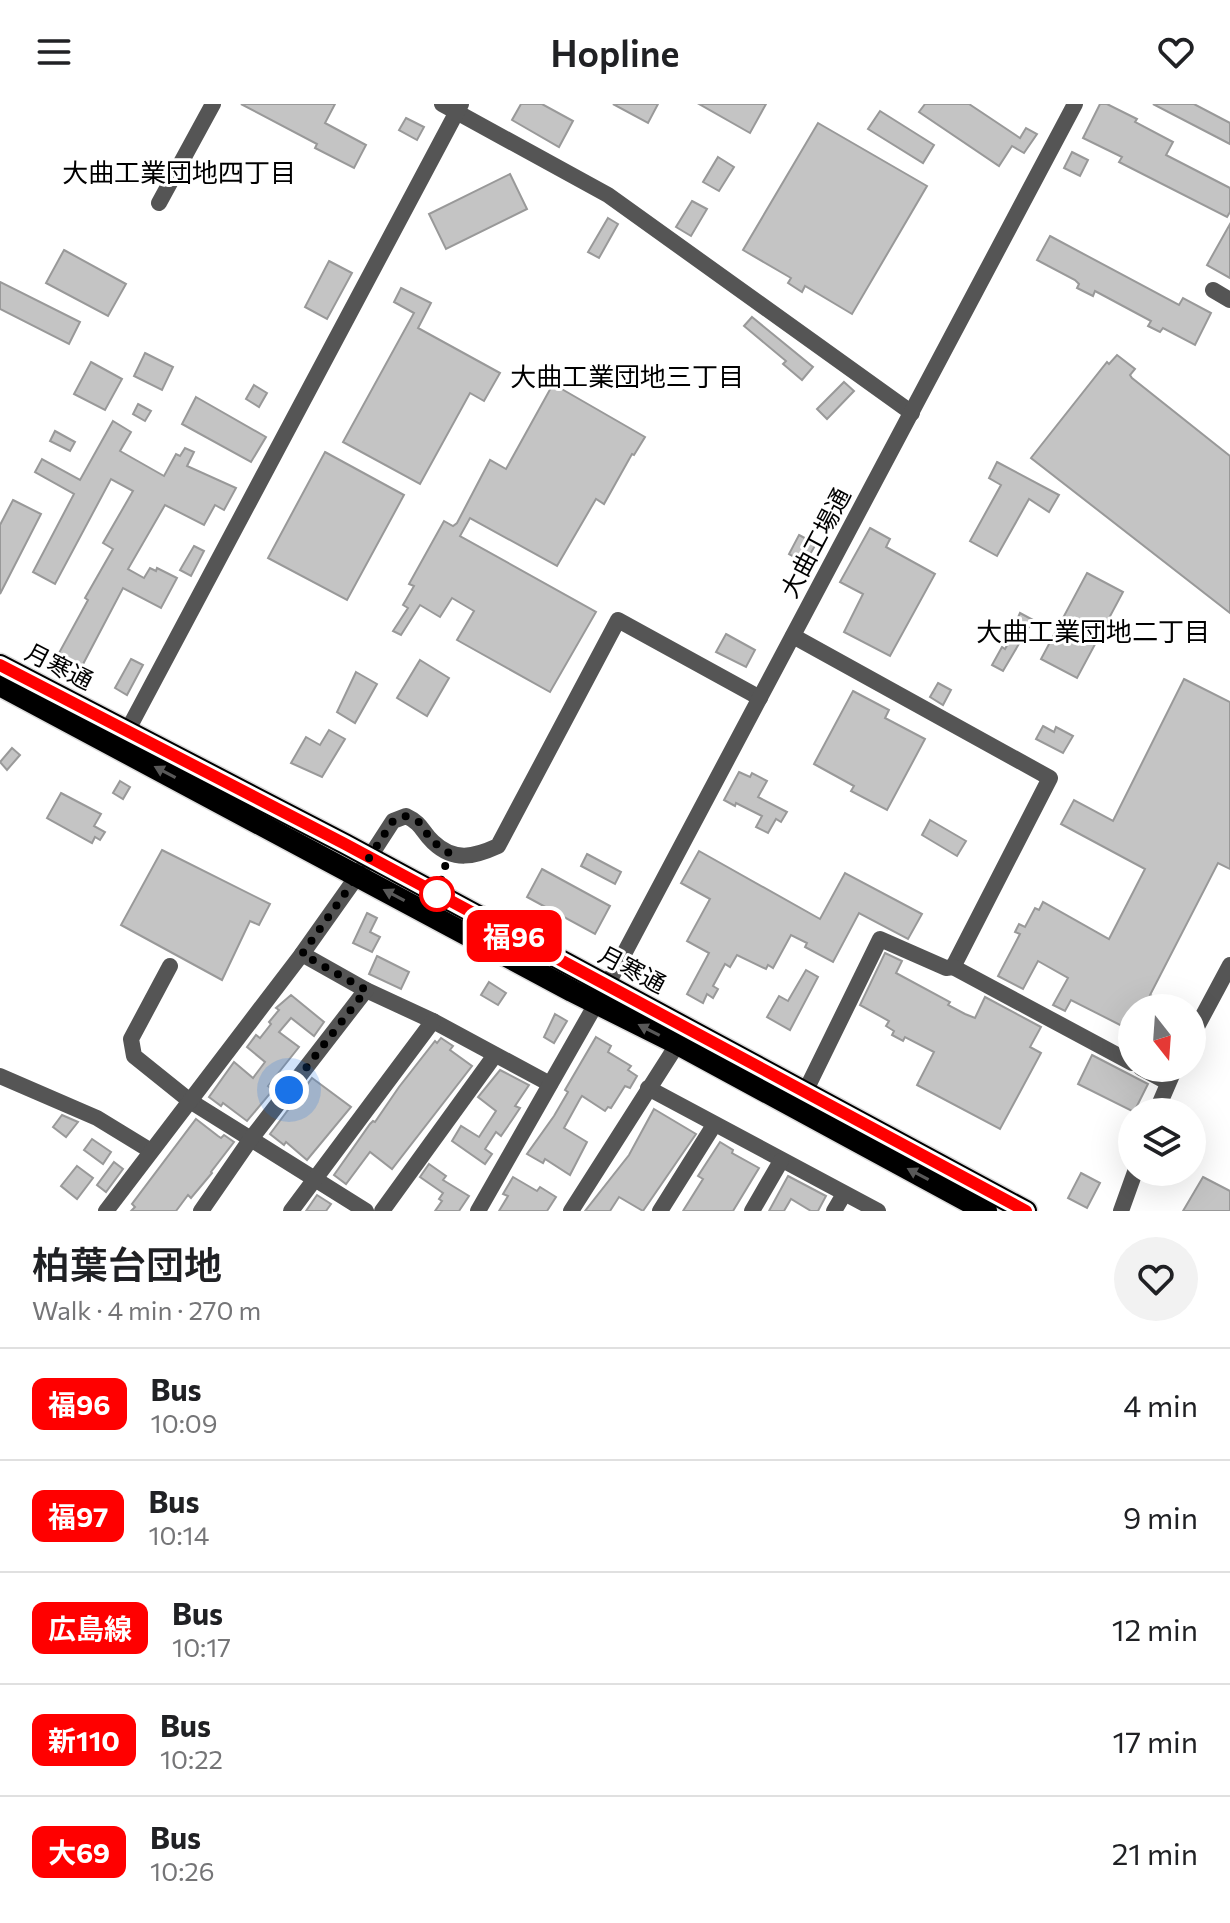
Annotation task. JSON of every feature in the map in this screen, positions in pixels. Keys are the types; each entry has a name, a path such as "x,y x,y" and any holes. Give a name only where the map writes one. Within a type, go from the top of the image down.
{"highway":[{"name":"月寒通","path":"0,665 122,739 601,995 805,1092 1026,1211"},
{"name":"月寒通","path":"0,685 122,739"},
{"name":"月寒通","path":"682,1036 986,1211"}],"street":[{"path":"159,203 213,104"},
{"name":"大曲工場通","path":"478,1211 601,995 1075,104"},
{"path":"122,739 453,107 608,195 912,413"},
{"path":"1213,290 1230,300"},
{"path":"106,1211 302,954 393,821 406,816 419,822 432,841 449,853 475,857 498,846 618,620 760,698"},
{"path":"793,636 1050,778 953,967"},
{"path":"805,1092 880,939 946,968 953,967 1118,1055"},
{"path":"302,954 550,1084"},
{"path":"1206,1010 1230,965"},
{"path":"170,966 135,1031 130,1047 140,1063 190,1101 366,1211"},
{"path":"201,1211 250,1140 366,990"},
{"path":"291,1211 433,1021"},
{"path":"571,1211 682,1036"},
{"path":"382,1211 495,1055"},
{"path":"0,1076 97,1118 151,1151"},
{"path":"648,1088 878,1211"},
{"path":"660,1211 714,1125"},
{"path":"752,1211 781,1161"},
{"path":"1121,1211 1130,1186"},
{"path":"834,1211 844,1194"}],"building":[{"path":"241,104 335,104 325,123 366,145 354,168 315,148 317,144"},
{"path":"521,104 542,104 573,121 559,147 512,120"},
{"path":"613,104 658,104 648,123"},
{"path":"699,104 766,104 750,133"},
{"path":"925,104 969,104 1020,138 1026,128 1037,134 1024,153 1012,146 999,166 919,112"},
{"path":"1100,104 1107,104 1137,119 1135,122 1173,142 1166,155 1230,188 1230,212 1227,217 1119,162 1122,157 1083,138"},
{"path":"1153,104 1194,104 1230,123 1230,144"},
{"path":"880,111 934,145 923,163 868,129"},
{"path":"406,118 424,127 417,140 399,130"},
{"path":"818,123 927,186 852,314 805,286 802,292 788,283 791,278 743,250"},
{"path":"1072,152 1088,160 1080,176 1064,168"},
{"path":"718,157 734,167 719,191 703,182"},
{"path":"510,174 527,209 446,249 429,214"},
{"path":"692,201 707,209 691,236 676,227"},
{"path":"608,218 618,224 599,258 588,252"},
{"path":"1230,224 1230,278 1207,265"},
{"path":"1050,236 1179,305 1183,298 1211,313 1195,345 1163,328 1160,332 1148,326 1151,321 1095,291 1093,296 1077,288 1079,284 1075,280 1037,260"},
{"path":"64,250 126,284 108,316 46,283"},
{"path":"329,261 352,273 327,319 305,307"},
{"path":"0,282 80,322 69,344 0,309"},
{"path":"401,288 431,303 418,328 500,373 484,401 470,393 420,484 343,442 414,313 394,302"},
{"path":"752,317 813,367 802,380 783,364 786,361 744,326"},
{"path":"145,353 173,367 162,390 134,376"},
{"path":"1117,355 1135,369 1130,375 1132,378 1230,456 1230,613 1031,458 1107,362 1109,364"},
{"path":"91,362 122,379 105,410 74,394"},
{"path":"844,382 854,391 827,419 817,409"},
{"path":"553,384 645,437 604,504 596,499 557,566 470,518 460,536 596,612 550,692 457,640 474,611 452,598 440,617 420,605 401,635 393,631 408,608 403,605 414,586 409,584 444,521 453,526 457,523 490,460 506,469"},
{"path":"254,385 267,393 259,407 246,399"},
{"path":"196,397 266,437 251,462 182,424"},
{"path":"138,404 151,411 145,421 133,414"},
{"path":"113,421 131,432 120,451 164,476 176,454 180,456 185,448 194,452 187,466 236,488 224,510 215,505 204,525 165,505 128,569 144,578 150,568 156,571 157,568 177,578 161,608 123,588 82,666 59,653 113,549 103,543 133,491 111,479 55,584 33,572 74,494 35,472 42,459 80,480"},
{"path":"55,431 75,442 70,451 50,441"},
{"path":"325,452 404,495 347,600 268,558"},
{"path":"997,462 1059,495 1049,512 1029,499 997,556 970,541 1001,485 989,478"},
{"path":"13,500 41,514 0,594 0,525"},
{"path":"870,528 890,539 886,547 935,574 890,656 844,632 863,594 840,582"},
{"path":"799,535 816,544 805,563 789,554"},
{"path":"194,546 204,551 191,576 180,570"},
{"path":"1087,573 1123,592 1077,678 1041,659"},
{"path":"1020,613 1033,620 1003,671 992,665 1019,624 1016,622"},
{"path":"726,634 755,650 746,667 716,652"},
{"path":"131,659 143,665 127,695 115,688"},
{"path":"420,660 449,678 427,716 397,698"},
{"path":"356,672 377,684 355,723 337,712"},
{"path":"1184,679 1230,702 1230,869 1218,863 1151,994 1118,994 1118,1024 1071,1000 1065,1011 1053,1005 1068,978 1038,961 1023,989 998,976 1020,934 1015,932 1019,924 1025,927 1035,908 1039,910 1043,902 1109,939 1145,869 1061,824 1074,800 1113,821"},
{"path":"938,683 951,690 943,705 930,697"},
{"path":"853,691 889,710 885,718 925,739 887,810 851,791 854,786 814,764"},
{"path":"1043,726 1054,732 1056,727 1073,736 1063,753 1036,739"},
{"path":"329,730 345,739 322,777 291,763 306,737 320,745"},
{"path":"12,748 20,755 7,770 0,762"},
{"path":"739,772 750,777 752,773 767,781 758,797 787,812 781,822 776,819 768,833 756,827 762,816 724,800"},
{"path":"120,781 130,787 123,799 113,793"},
{"path":"61,793 101,814 94,826 105,832 100,840 95,837 92,843 47,818"},
{"path":"930,820 966,841 957,856 922,835"},
{"path":"162,850 270,904 259,925 250,921 222,980 121,925"},
{"path":"699,851 820,919 845,873 922,914 908,939 859,913 833,962 805,947 807,943 791,935 773,968 768,965 766,969 737,955 730,967 725,964 713,986 718,989 713,998 707,994 703,1003 687,994 709,953 687,941 710,899 681,883"},
{"path":"587,854 621,872 615,884 581,866"},
{"path":"542,869 610,906 595,934 527,897"},
{"path":"367,913 377,918 370,932 380,937 372,952 353,943"},
{"path":"885,953 902,961 896,973 950,1002 948,1005 965,1014 975,1018 985,997 1041,1027 1030,1047 1041,1053 1000,1129 917,1085 934,1052 905,1037 903,1041 892,1035 894,1031 886,1026 889,1021 860,1005"},
{"path":"377,956 409,972 401,989 369,974"},
{"path":"806,970 818,977 790,1030 767,1017 779,996 788,1001"},
{"path":"489,982 506,993 498,1005 481,995"},
{"path":"291,995 324,1022 314,1036 291,1018 279,1032 299,1047 268,1086 273,1090 247,1121 223,1103 221,1106 209,1097 234,1062 253,1078 265,1062 247,1047 256,1035 260,1038 279,1010 276,1008"},
{"path":"555,1014 567,1021 554,1043 544,1037"},
{"path":"596,1037 611,1046 608,1052 631,1066 628,1070 637,1076 630,1088 625,1086 611,1108 605,1111 582,1096 564,1128 587,1142 570,1175 545,1159 543,1163 527,1154 554,1116 568,1092 565,1090"},
{"path":"441,1038 453,1046 450,1050 472,1066 392,1169 370,1152 346,1184 334,1175 370,1124 375,1122 435,1041 437,1043"},
{"path":"1092,1055 1118,1068 1118,1082 1148,1084 1141,1098 1118,1098 1118,1104 1078,1084"},
{"path":"500,1070 529,1085 515,1106 520,1108 501,1136 496,1132 485,1149 492,1154 485,1164 452,1141 461,1126 479,1137 496,1111 478,1097"},
{"path":"312,1078 351,1107 307,1160 286,1142 284,1145 270,1134"},
{"path":"654,1109 696,1134 643,1211 619,1197 610,1211 585,1211 629,1155"},
{"path":"62,1115 78,1122 66,1137 53,1127"},
{"path":"196,1119 221,1138 224,1135 234,1142 191,1198 188,1195 176,1211 131,1211 135,1207 132,1204"},
{"path":"92,1139 111,1152 103,1164 84,1150"},
{"path":"720,1142 733,1150 732,1153 759,1168 733,1211 683,1211 703,1179 698,1176"},
{"path":"114,1162 123,1169 106,1192 97,1185"},
{"path":"429,1164 446,1176 443,1180 469,1196 459,1211 435,1211 443,1193 420,1177"},
{"path":"77,1166 93,1178 77,1199 61,1186"},
{"path":"1081,1173 1100,1183 1087,1208 1068,1198"},
{"path":"788,1176 826,1196 818,1211 811,1211 791,1199 784,1211 769,1211"},
{"path":"513,1177 537,1191 540,1187 556,1197 547,1211 499,1211 508,1196 503,1194"},
{"path":"1206,1179 1230,1191 1230,1211 1183,1211 1198,1186 1206,1186"},
{"path":"317,1195 331,1204 326,1211 306,1211"}],"bus line":[{"name":"福96","path":"0,665 345,844 1026,1211"}],"district":[{"name":"大曲工業団地四丁目","path":"179,173"},
{"name":"大曲工業団地三丁目","path":"627,377"},
{"name":"大曲工業団地二丁目","path":"1093,632"}],"route":[{"path":"289,1090 366,990 302,954 393,821 406,816 419,822 432,841 449,853 437,894"}]}
